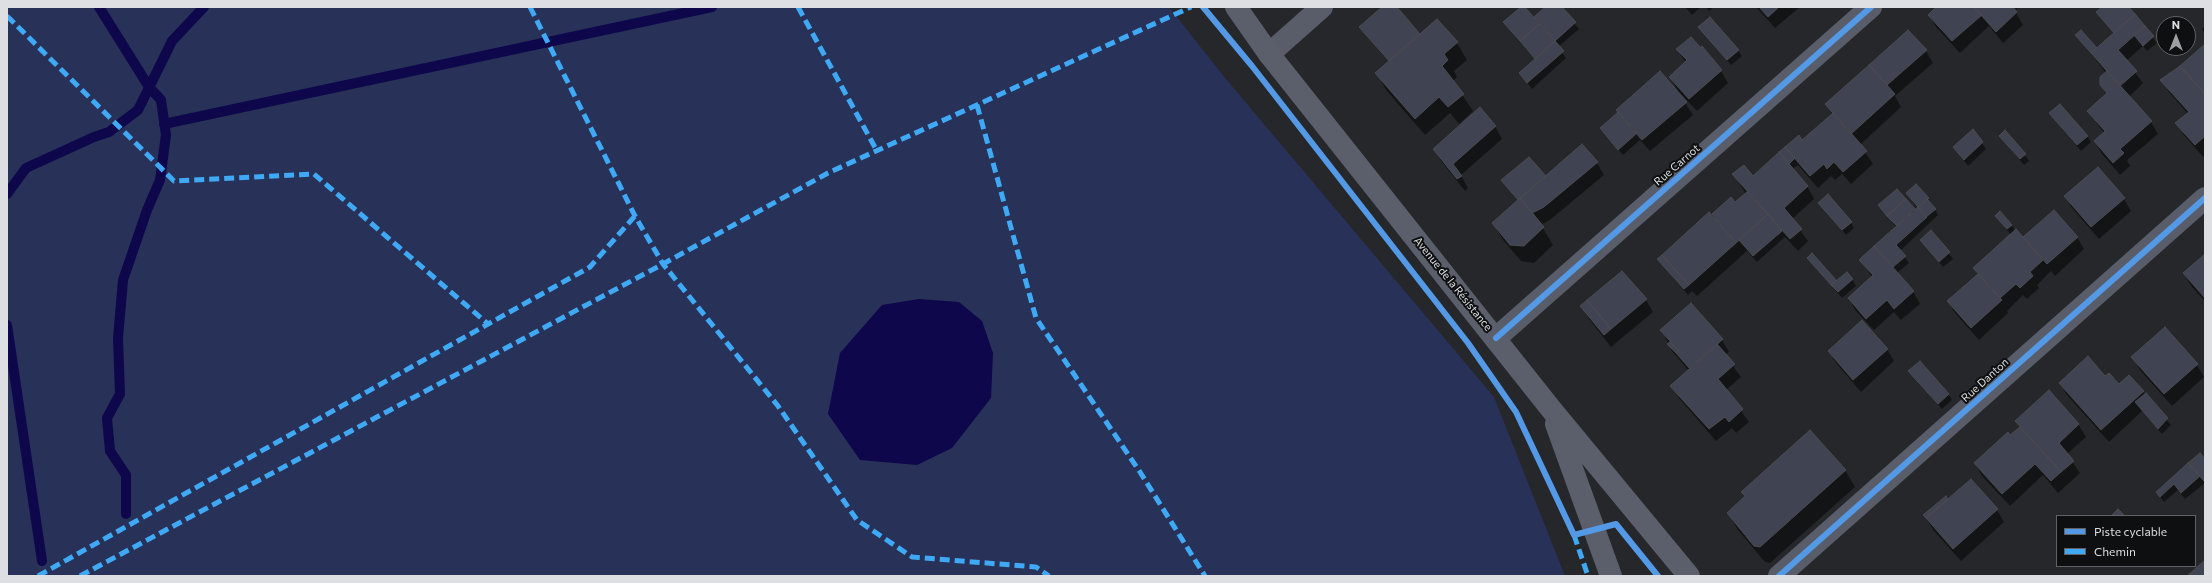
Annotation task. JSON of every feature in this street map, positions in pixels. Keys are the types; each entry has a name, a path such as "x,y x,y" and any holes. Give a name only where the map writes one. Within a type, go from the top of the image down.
{"main road":[{"name":"Avenue de la Résistance","path":"1236,7 1269,54 1551,409 1689,576"},
{"path":"1551,409 1611,576"}],"street":[{"path":"1269,54 1322,7"},
{"name":"Rue Carnot","path":"1496,338 1871,7"},
{"name":"Rue Danton","path":"1779,576 2205,198"}],"shaded area":[{"path":"7,7 1169,7 1226,79 1494,397 1565,576 7,576"},
{"path":"919,299 959,302 982,321 993,353 991,398 952,448 917,465 860,460 828,414 840,353 882,305"}],"building":[{"path":"1382,7 1397,7 1420,34 1389,61 1359,27"},
{"path":"1521,7 1525,7 1539,24 1520,41 1503,22"},
{"path":"1545,7 1562,7 1576,22 1555,41 1534,17"},
{"path":"1759,7 1779,7 1768,17"},
{"path":"1936,7 1974,7 1982,15 1952,41 1928,15"},
{"path":"1974,7 2013,7 2017,12 1996,32"},
{"path":"2102,7 2129,7 2135,14 2114,33 2096,12"},
{"path":"2135,14 2145,26 2118,50 2137,71 2120,86 2091,53"},
{"path":"1710,17 1739,50 1727,60 1698,27"},
{"path":"1437,19 1458,42 1444,54 1448,60 1442,66 1464,94 1448,107 1439,97 1415,119 1375,73"},
{"path":"1539,24 1555,41 1535,59 1520,41"},
{"path":"2145,26 2154,36 2143,46 2134,35"},
{"path":"1908,30 1927,50 1887,85 1869,65"},
{"path":"2081,30 2097,48 2091,53 2075,35"},
{"path":"1691,37 1701,48 1702,46 1722,70 1689,99 1669,77 1687,60 1676,49"},
{"path":"1555,41 1564,51 1527,83 1519,73"},
{"path":"2205,44 2205,94 2180,66 2191,56 2196,56 2196,52"},
{"path":"1869,65 1895,94 1851,134 1825,104"},
{"path":"2180,66 2205,94 2205,136 2195,145 2175,123 2189,112 2160,80"},
{"path":"1660,71 1687,102 1642,140 1616,110"},
{"path":"2107,71 2152,121 2120,149 2124,153 2113,163 2094,141 2105,131 2087,111 2107,93 2100,85 2100,77"},
{"path":"2060,104 2088,136 2077,145 2049,113"},
{"path":"1480,107 1496,126 1453,164 1462,176 1457,179 1433,149"},
{"path":"1618,112 1637,133 1618,150 1600,128"},
{"path":"1833,113 1867,151 1843,172 1834,162 1827,169 1824,164 1810,176 1785,147 1799,135 1802,140"},
{"path":"1973,129 1983,142 1964,160 1953,147"},
{"path":"2005,130 2026,154 2020,159 1999,136"},
{"path":"1582,144 1598,162 1544,207 1532,213 1520,198"},
{"path":"1785,147 1795,158 1789,164 1779,152"},
{"path":"1779,152 1808,186 1784,208 1802,229 1790,239 1732,174 1744,165 1753,176"},
{"path":"1529,157 1546,176 1518,200 1501,180"},
{"path":"2098,167 2125,198 2091,227 2064,196"},
{"path":"1916,184 1929,198 1918,207 1906,193"},
{"path":"1897,189 1906,199 1887,216 1878,205"},
{"path":"1747,192 1768,214 1736,243 1712,214 1731,197 1735,202"},
{"path":"1828,194 1852,222 1842,230 1818,203"},
{"path":"1520,198 1544,227 1524,246 1510,245 1492,223"},
{"path":"1906,199 1916,210 1897,226 1887,216"},
{"path":"1927,199 1936,209 1926,217 1918,207"},
{"path":"1918,207 1927,217 1896,245 1906,256 1893,267 1874,246"},
{"path":"2054,210 2078,237 2047,264 2023,237"},
{"path":"2000,211 2012,225 2007,229 1995,216"},
{"path":"1709,212 1736,243 1689,285 1662,255"},
{"path":"1768,214 1782,231 1753,256 1739,240"},
{"path":"2016,229 2043,260 2030,272 2033,276 2020,288 2016,284 2000,298 1973,268"},
{"path":"1931,230 1950,252 1939,262 1920,240"},
{"path":"1874,246 1914,291 1894,309 1887,300 1866,319 1848,298 1873,275 1859,260"},
{"path":"1812,253 1836,280 1831,285 1807,258"},
{"path":"2205,254 2205,298 2183,273"},
{"path":"1662,255 1689,285 1684,289 1657,259"},
{"path":"1622,271 1647,299 1611,329 1587,300"},
{"path":"1847,272 1853,279 1838,292 1831,285"},
{"path":"1978,274 2002,300 1971,328 1947,301"},
{"path":"1587,300 1611,329 1604,335 1580,306"},
{"path":"1691,303 1723,339 1690,369 1676,353 1679,351 1660,330"},
{"path":"1862,320 1888,349 1853,380 1828,351"},
{"path":"2165,327 2198,364 2164,394 2131,357"},
{"path":"1670,342 1679,351 1676,353 1667,344"},
{"path":"1717,344 1735,364 1718,379 1743,409 1729,422 1725,417 1709,429 1670,386"},
{"path":"2088,356 2105,376 2109,373 2119,384 2129,375 2144,391 2101,430 2059,383"},
{"path":"1920,361 1949,394 1938,404 1908,371"},
{"path":"2049,390 2079,424 2059,443 2074,461 2061,472 2015,421"},
{"path":"2146,393 2168,418 2158,429 2135,402"},
{"path":"2020,427 2061,472 2051,481 2035,464 2002,494 1974,463 2008,432 2010,435"},
{"path":"1810,430 1846,470 1760,547 1754,546 1727,513 1745,496 1741,492"},
{"path":"2200,453 2205,459 2204,481 2188,463"},
{"path":"2188,463 2200,476 2181,493 2174,484 2160,497 2156,492"},
{"path":"1971,479 1998,509 1953,549 1926,518"},
{"path":"1946,496 1948,499 1926,518 1923,515"},
{"path":"2118,509 2124,515 2112,515"},
{"path":"2205,560 2205,576 2187,576"}],"waterway":[{"path":"99,7 149,87 161,100 166,135 160,180 147,210 123,280 118,338 120,394 107,418 110,451 126,475 126,514"},
{"path":"7,194 26,168 94,137 109,132 138,110 172,41 204,7"},
{"path":"164,124 712,7"},
{"path":"7,325 42,561"}],"marked path":[{"path":"530,7 635,216 663,264 778,406 857,520 912,557 1036,567 1049,576"},
{"path":"798,7 877,151"},
{"path":"80,576 663,264 828,173 1191,7"},
{"path":"7,16 174,181 314,174 488,324"},
{"path":"977,105 1036,318 1140,472 1205,576"},
{"path":"38,576 590,267 635,216"},
{"path":"1574,535 1588,576"}],"cycle path":[{"path":"1203,7 1252,66 1468,343 1516,412 1574,535 1616,524 1658,576"},
{"path":"1496,338 1871,7"},
{"path":"1779,576 2205,198"}]}
